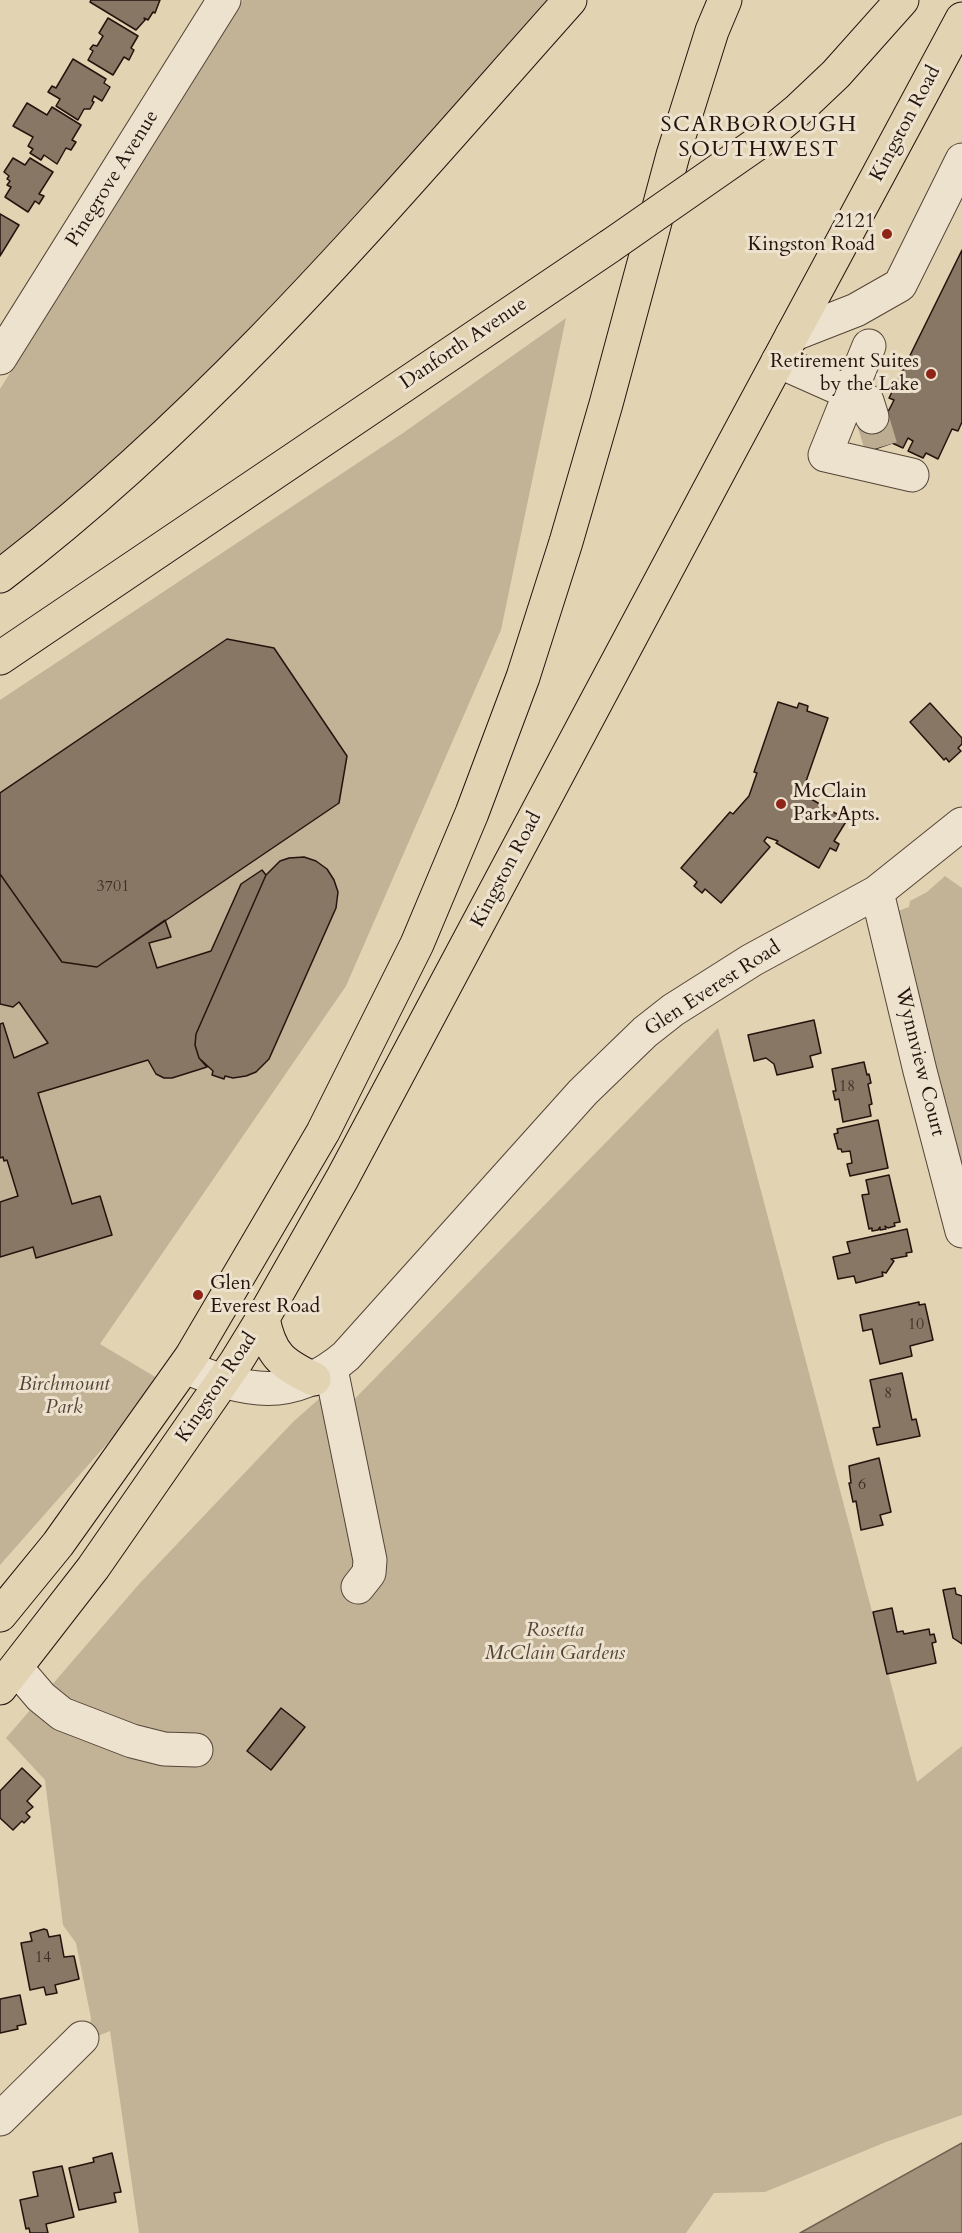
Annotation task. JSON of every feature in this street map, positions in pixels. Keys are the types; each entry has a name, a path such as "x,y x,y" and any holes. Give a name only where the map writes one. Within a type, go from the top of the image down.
{"main road":[{"path":"0,576 155,444 252,351 320,281 570,0"},
{"name":"Kingston Road","path":"0,1615 58,1544 185,1367 323,1132 417,944 472,813 524,677 606,404 673,155 712,31 725,0"},
{"name":"Danforth Avenue","path":"0,658 610,246 758,142 798,110 836,74 902,0"},
{"name":"Kingston Road","path":"8,1678 93,1568 222,1382 263,1318 342,1179 785,348 960,27"},
{"path":"263,1318 266,1333 277,1354 289,1367 323,1374"}],"street":[{"name":"Pinegrove Avenue","path":"0,358 224,0"},
{"path":"869,346 850,393 825,455 888,452 867,401 850,393 785,348 900,285 962,160"},
{"name":"Glen Everest Road","path":"185,1367 222,1382 256,1389 278,1389 323,1374 346,1356 583,1092 645,1032 673,1010 752,960 877,892 962,824"},
{"name":"Wynnview Court","path":"877,892 920,1071 962,1231"},
{"path":"323,1374 370,1560 369,1573 358,1587"},
{"path":"8,1678 41,1697 62,1714 153,1747 196,1750"},
{"path":"0,2119 82,2038"}],"green space":[{"path":"243,0 550,0 263,319 140,438 0,558 0,389"},
{"name":"Birchmount Park","path":"566,318 501,630 346,986 100,1344 157,1378 135,1412 0,1565 0,700 403,433"},
{"path":"945,876 962,888 962,1198 898,911 909,907 910,901 927,892"},
{"name":"Rosetta McClain Gardens","path":"718,1028 917,1782 962,1746 962,2115 886,2142 765,2192 714,2193 686,2233 139,2233 110,2031 89,2037 91,2018 76,1943 63,1925 45,1780 6,1738 140,1583 293,1422 320,1398 325,1402 332,1422"}],"shaded area":[{"path":"962,2143 962,2233 800,2233"}],"building":[{"path":"91,0 160,0 155,13 153,12 148,20 144,18 145,20 136,30 90,2"},
{"path":"108,18 138,36 131,48 134,50 129,60 124,57 113,75 88,60 93,51 90,49 93,45 97,46 103,36 99,33"},
{"path":"73,59 106,79 104,83 110,87 102,101 94,96 90,109 84,109 78,120 56,106 60,99 48,92 52,86 56,88"},
{"path":"27,103 47,115 52,107 81,125 72,140 76,142 71,150 66,148 57,164 44,155 41,160 30,153 33,149 28,146 33,137 13,126"},
{"path":"13,158 25,165 30,158 53,172 39,194 44,196 39,204 35,201 28,212 5,197 11,187 7,185 10,181 7,179 9,176 4,172"},
{"path":"0,214 19,225 0,256"},
{"name":"Retirement Suites by the Lake","path":"962,250 962,422 958,431 952,429 938,459 926,453 923,458 908,451 913,441 908,438 903,448 892,443 869,451 859,421 889,410 894,400 889,398"},
{"path":"227,639 274,648 347,756 339,803 97,967 62,962 0,874 0,793"},
{"name":"McClain Park Apts.","path":"778,702 797,708 799,703 808,706 807,711 828,718 804,787 797,785 794,789 847,820 834,841 839,844 836,851 830,848 819,868 776,843 778,841 767,837 764,841 770,847 721,903 705,889 702,893 694,886 697,882 681,868 730,812 733,814 749,796 757,773 754,772"},
{"path":"930,703 962,738 962,744 958,748 961,751 949,762 946,758 944,760 910,722"},
{"path":"304,857 316,861 327,869 334,880 338,892 336,908 269,1059 256,1072 246,1076 233,1078 225,1076 224,1079 212,1075 213,1071 199,1058 195,1045 196,1034 266,875 280,861"},
{"path":"262,870 266,875 196,1034 195,1045 199,1058 207,1067 172,1078 164,1078 156,1074 148,1060 38,1093 72,1204 100,1196 112,1235 36,1258 33,1247 0,1257 0,1202 18,1196 7,1160 0,1158 0,1024 3,1023 14,1058 48,1043 19,1002 13,1007 0,1004 0,874 62,962 97,967 165,920 171,937 149,943 157,968 211,951 241,884"},
{"path":"814,1020 821,1053 810,1056 813,1067 777,1075 774,1064 766,1058 754,1061 748,1035"},
{"path":"864,1062 871,1083 868,1084 872,1104 869,1105 871,1116 843,1122 839,1099 835,1100 833,1091 836,1091 832,1069"},
{"path":"878,1120 888,1168 850,1176 847,1164 852,1163 850,1151 842,1152 838,1149 834,1134 838,1133 837,1129"},
{"path":"889,1175 900,1222 888,1228 885,1226 886,1229 880,1230 880,1227 872,1231 872,1228 869,1229 862,1195 869,1194 866,1180"},
{"path":"907,1229 912,1252 906,1253 907,1256 891,1259 894,1261 886,1273 882,1272 883,1276 856,1283 854,1276 838,1279 833,1257 850,1253 847,1242"},
{"path":"919,1302 919,1305 925,1304 933,1340 910,1346 912,1356 880,1364 872,1329 863,1331 860,1315"},
{"path":"902,1373 912,1420 916,1419 920,1436 877,1445 873,1428 880,1427 870,1380"},
{"path":"879,1458 891,1512 880,1515 883,1525 861,1530 856,1501 853,1502 849,1483 851,1483 849,1466"},
{"path":"955,1588 956,1594 962,1596 962,1644 953,1638 943,1590"},
{"path":"892,1608 897,1632 903,1631 904,1634 929,1629 930,1635 934,1634 936,1642 932,1643 936,1663 887,1674 873,1612"},
{"path":"281,1708 305,1727 271,1770 247,1751"},
{"path":"22,1768 41,1786 27,1801 33,1807 26,1813 30,1817 13,1830 0,1818 0,1791"},
{"path":"47,1930 49,1937 60,1935 64,1957 74,1956 79,1979 55,1985 57,1993 46,1995 44,1987 30,1990 21,1943 32,1941 30,1933"},
{"path":"20,1995 26,2024 17,2026 18,2029 0,2033 0,1999"},
{"path":"112,2153 121,2192 114,2193 116,2202 79,2210 69,2168 94,2162 93,2158"},
{"path":"62,2166 74,2217 46,2224 48,2233 30,2233 29,2228 26,2229 20,2200 38,2196 33,2172"}],"tunnel":[{"path":"872,417 881,447"}],"place":[{"name":"2121 Kingston Road","path":"887,234"},
{"name":"Retirement Suites by the Lake","path":"931,374"},
{"name":"McClain Park Apts.","path":"781,804"},
{"name":"Glen Everest Road","path":"198,1295"}],"district":[{"name":"SCARBOROUGH SOUTHWEST","path":"759,138"}]}
